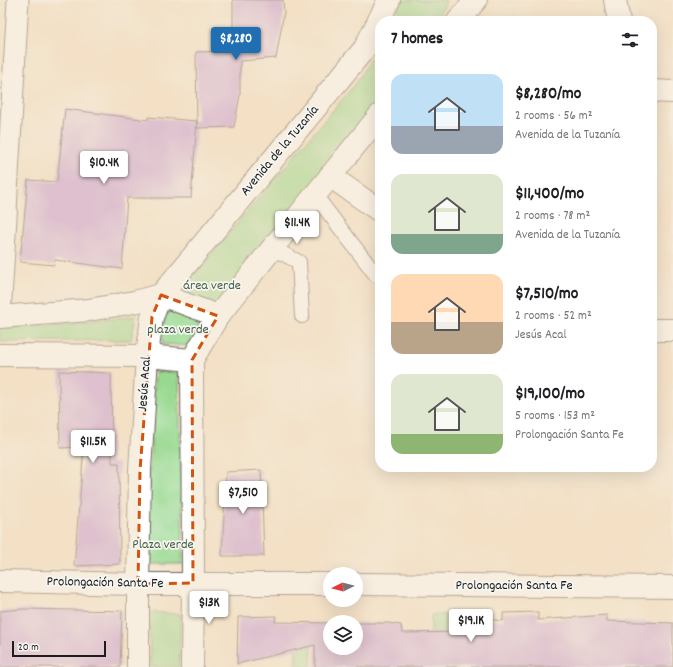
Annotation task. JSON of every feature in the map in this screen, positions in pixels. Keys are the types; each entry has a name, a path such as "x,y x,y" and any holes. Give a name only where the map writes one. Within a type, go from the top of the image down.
{"street":[{"path":"0,306 18,0"},
{"name":"Avenida de la Tuzanía","path":"382,16 390,0"},
{"path":"462,16 476,0"},
{"path":"616,0 618,16"},
{"name":"Avenida de la Tuzanía","path":"161,295 365,48 375,29"},
{"path":"657,91 673,92"},
{"path":"192,667 192,360 218,316 375,121"},
{"path":"330,176 375,207"},
{"path":"0,317 89,310 134,302 161,295 218,316"},
{"name":"Jesús Acal","path":"138,667 140,470 147,356 152,317 161,295"},
{"path":"657,330 673,330"},
{"path":"0,355 147,356 192,360"},
{"name":"Prolongación Santa Fe","path":"0,581 138,584 323,584"},
{"name":"Prolongación Santa Fe","path":"363,584 673,587"}],"lane":[{"path":"315,195 375,275"},
{"path":"272,248 299,262 302,316"}],"highlighted area":[{"path":"161,295 218,316 192,360 193,583 138,584 140,470 152,317"}],"green space":[{"path":"400,0 446,0 440,16 395,16"},
{"name":"área verde","path":"375,51 375,116 220,310 175,297 356,83"},
{"name":"plaza verde","path":"169,310 200,321 191,346 163,344 162,327"},
{"path":"136,316 131,340 0,342 0,327 34,326"},
{"name":"Plaza verde","path":"165,371 179,373 183,564 144,564 155,372"},
{"path":"149,612 181,614 179,667 150,667"},
{"path":"463,614 462,667 431,667 431,615"},
{"path":"296,646 312,646 311,667 296,667"}],"building":[{"path":"233,0 283,0 284,12 276,58 240,61 240,95 234,127 197,128 196,52 233,51"},
{"path":"65,109 148,120 148,117 197,121 191,198 127,198 122,269 55,260 54,265 20,262 28,180 57,182"},
{"path":"59,371 111,373 112,463 119,463 120,564 74,566 84,447 60,448"},
{"path":"261,470 264,556 222,556 226,472"},
{"path":"24,609 122,611 120,667 0,667 0,611"},
{"path":"538,612 538,620 607,615 607,621 673,623 673,667 315,667 315,645 237,664 238,617 276,616 275,622 323,623 323,655 363,655 363,623 388,623 401,625 402,633 465,632 465,616 503,621 503,613"}]}
